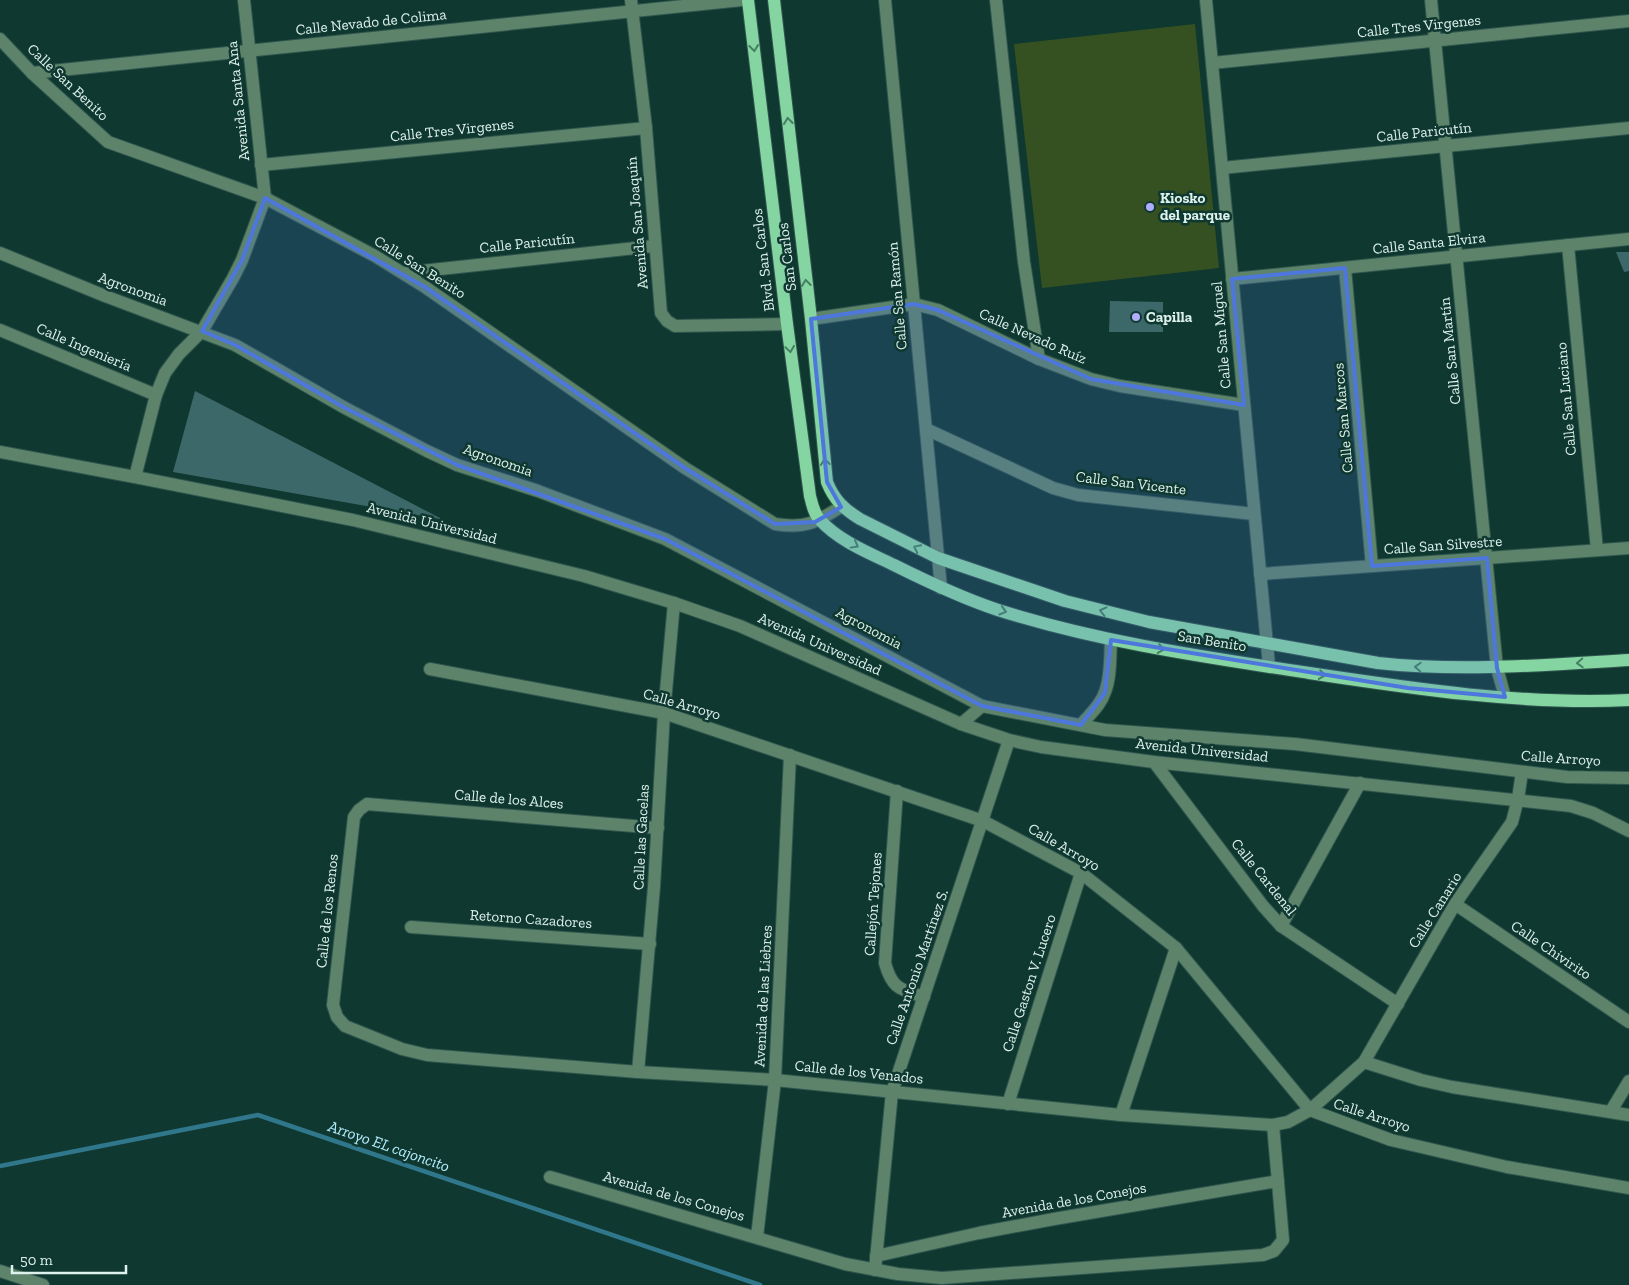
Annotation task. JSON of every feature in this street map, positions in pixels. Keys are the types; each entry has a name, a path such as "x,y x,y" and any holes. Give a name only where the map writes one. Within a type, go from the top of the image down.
{"main road":[{"name":"Blvd. San Carlos","path":"748,0 786,324 810,496 818,518"},
{"name":"San Carlos","path":"774,0 811,320 827,482 831,492 842,506"},
{"name":"San Benito","path":"842,506 860,519 938,558 1065,601 1149,622 1378,663 1446,668 1498,668 1629,660"},
{"name":"San Benito","path":"818,518 854,545 941,588 997,610 1111,640 1408,688 1564,702 1629,700"}],"street":[{"name":"Avenida Santa Ana","path":"244,0 265,198"},
{"name":"Calle Nevado de Colima","path":"32,72 249,50 632,6 742,0"},
{"name":"Calle San Ramón","path":"885,0 941,588"},
{"path":"996,0 1024,262 1039,359"},
{"name":"Calle San Miguel","path":"1206,0 1269,666"},
{"name":"Calle San Martín","path":"1431,0 1498,668 1505,697"},
{"name":"Avenida San Joaquín","path":"632,6 646,128 654,246 661,312 667,321 675,326 786,324"},
{"name":"Calle Tres Virgenes","path":"1212,63 1629,21"},
{"name":"Calle San Benito","path":"0,39 32,72 108,142 265,198 375,256 425,287 685,468 776,524 797,525 818,518"},
{"name":"Calle Tres Virgenes","path":"261,165 646,128"},
{"name":"Calle Paricutín","path":"1222,168 1629,128"},
{"path":"135,477 156,395 165,373 174,360 202,331 242,260 265,198"},
{"name":"Calle Santa Elvira","path":"1232,279 1629,239"},
{"name":"Calle San Luciano","path":"1568,245 1597,550"},
{"name":"Calle Paricutín","path":"403,273 654,246"},
{"name":"Agronomia","path":"0,253 105,296 236,345 345,408 458,465 538,491 665,539 982,706"},
{"name":"Calle San Marcos","path":"1345,268 1372,566"},
{"name":"Calle Nevado Ruíz","path":"811,320 914,304 938,310 1039,359 1091,379 1120,386 1244,405"},
{"name":"Calle Ingeniería","path":"0,330 156,395"},
{"name":"Calle San Vicente","path":"926,429 1053,488 1078,494 1254,514"},
{"name":"Avenida Universidad","path":"0,452 353,520 584,576 674,603 740,626 962,724 1009,740 1154,762 1570,806 1594,813 1629,831"},
{"path":"818,518 842,506"},
{"name":"Calle San Silvestre","path":"1260,574 1629,548"},
{"name":"Calle las Gacelas","path":"638,1072 650,944 664,713 674,603"},
{"path":"1081,724 1096,708 1105,693 1109,672 1111,640"},
{"name":"Calle Arroyo","path":"430,669 664,713 983,821 1081,873 1176,948 1310,1110 1391,1140 1507,1167 1629,1188"},
{"path":"962,724 982,706"},
{"name":"Calle Arroyo","path":"982,706 1126,732 1295,744 1522,772 1629,778"},
{"name":"Calle Antonio Martínez S.","path":"874,1270 892,1092 1009,740"},
{"name":"Avenida de las Liebres","path":"757,1237 776,1080 790,755"},
{"name":"Calle Cardenal","path":"1154,762 1263,906 1281,926 1398,1004"},
{"name":"Calle Canario","path":"1364,1062 1455,904 1512,822 1522,772"},
{"path":"1281,926 1360,783"},
{"name":"Callejón Tejones","path":"896,792 885,963 892,983 904,990 924,997"},
{"name":"Calle de los Alces","path":"359,810 367,804 376,804 658,828"},
{"name":"Calle de los Renos","path":"337,1017 333,1005 354,817 359,810"},
{"name":"Calle Gaston V. Lucero","path":"1008,1104 1081,873"},
{"name":"Calle Chivirito","path":"1455,904 1629,1022"},
{"name":"Retorno Cazadores","path":"411,927 650,944"},
{"path":"1121,1115 1176,948"},
{"name":"Calle de los Venados","path":"337,1017 345,1026 402,1049 427,1055 638,1072 776,1080 1121,1115 1273,1125 1288,1122 1310,1110 1364,1062"},
{"path":"1364,1062 1421,1080 1452,1087 1629,1115"},
{"path":"1611,1111 1629,1081"},
{"path":"1273,1125 1278,1181"},
{"name":"Avenida de los Conejos","path":"550,1177 845,1264 898,1274 942,1278 1263,1255 1274,1251 1283,1240 1278,1181 1054,1219 979,1233 876,1256"},
{"path":"0,1271 43,1285"}],"highlighted area":[{"path":"265,198 425,287 685,468 775,524 815,522 841,507 827,482 811,319 914,304 938,310 1091,379 1244,405 1232,279 1345,268 1372,566 1487,558 1497,668 1505,697 1408,688 1111,640 1105,693 1081,725 982,706 665,539 457,465 345,408 235,345 202,331 242,260"}],"green space":[{"path":"1195,24 1219,268 1042,288 1014,44"}],"building":[{"path":"1616,252 1629,252 1629,271 1624,272"},
{"name":"Capilla","path":"1110,301 1163,302 1163,332 1109,332"},
{"path":"195,391 440,518 440,519 173,472"}],"waterway":[{"name":"Arroyo EL cajoncito","path":"0,1166 258,1115 760,1285"}],"place":[{"name":"Kiosko del parque","path":"1150,207"},
{"name":"Capilla","path":"1136,317"}]}
